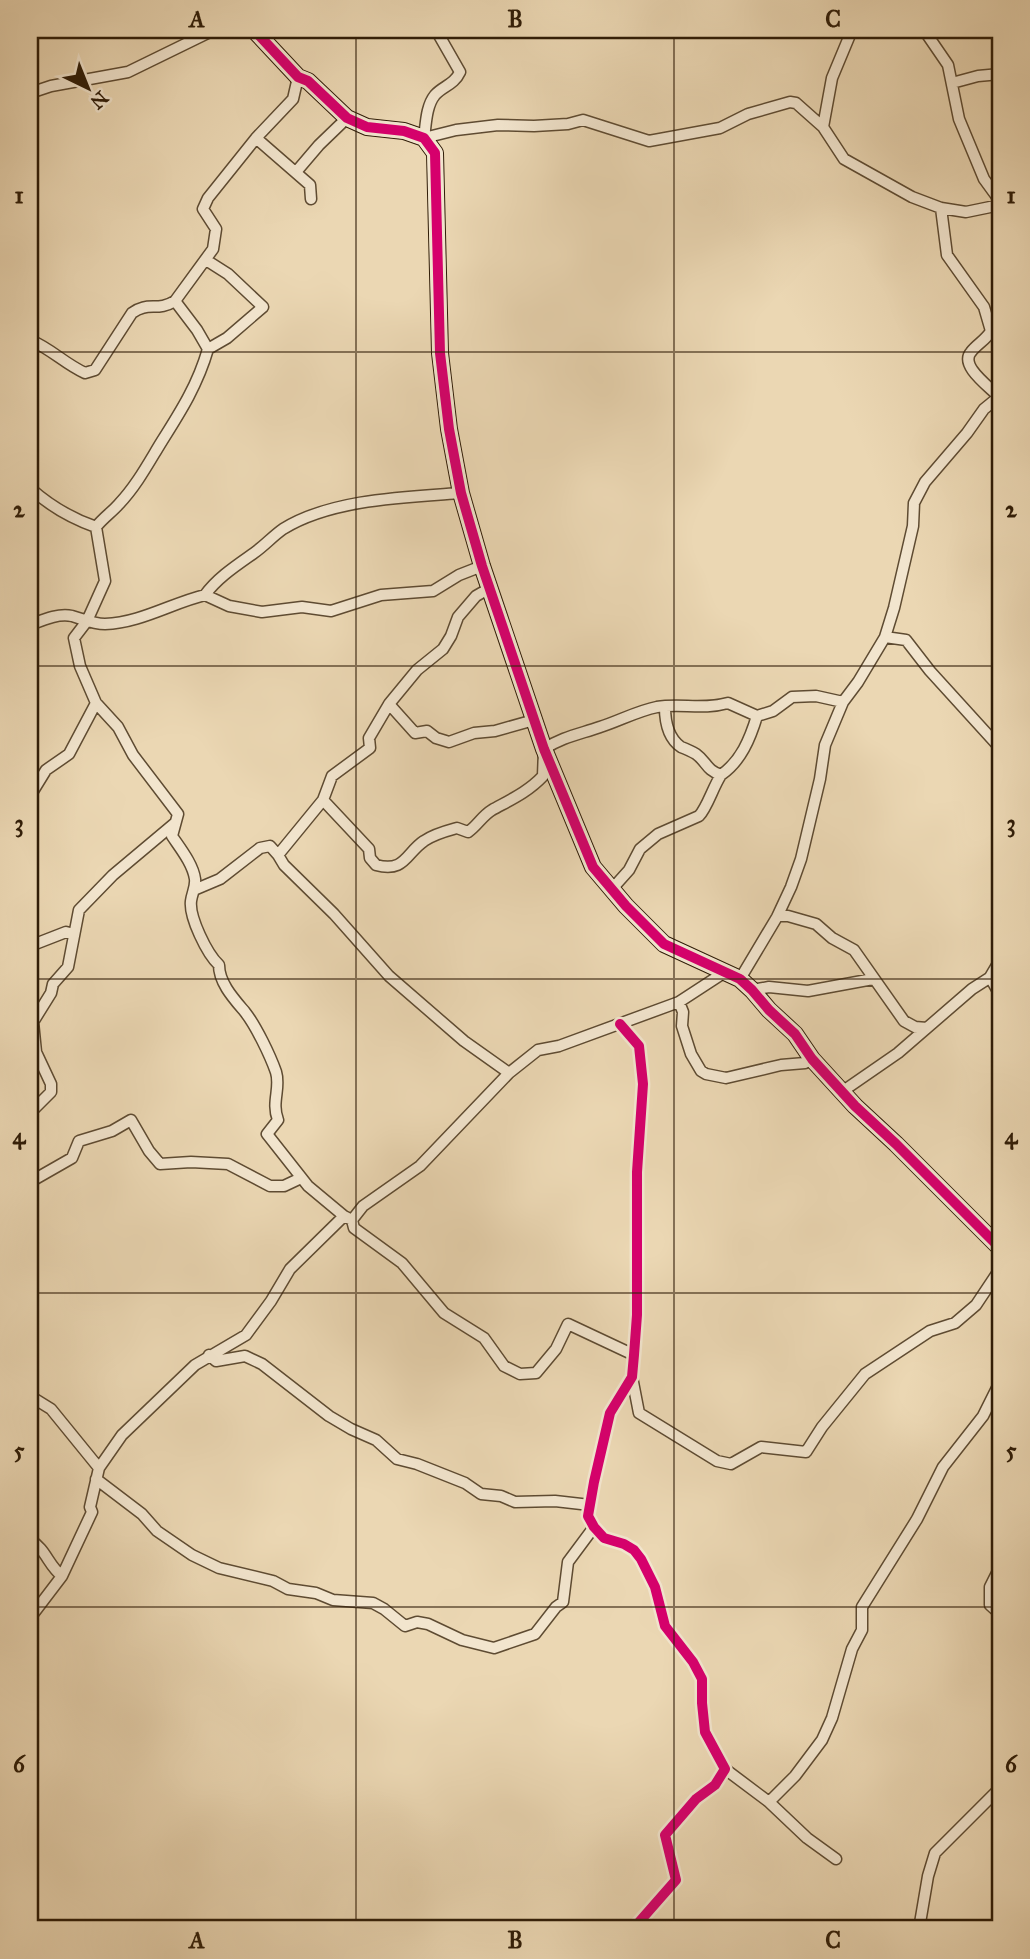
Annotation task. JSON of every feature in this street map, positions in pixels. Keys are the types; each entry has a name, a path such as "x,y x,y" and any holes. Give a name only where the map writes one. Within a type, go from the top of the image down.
{"street":[{"path":"30,93 128,72 214,30"},
{"path":"254,30 298,77 308,81 348,118 367,127 404,131 424,138 488,126 568,124 583,120 649,141 720,128 748,114 790,102 796,103 823,127 844,159 912,197 941,208 966,212 1000,203 984,179 958,120 948,65 924,30"},
{"path":"436,30 460,72 456,80 436,94 428,106 424,138 435,153 439,342 443,386 461,493 482,566 544,749 593,867 664,944 739,980 769,987 808,991 873,979"},
{"path":"823,127 832,78 852,30"},
{"path":"952,83 1000,74"},
{"path":"30,340 43,345 85,373 95,370 132,313 146,306 164,308 175,301 213,249 216,229 203,209 208,198 256,138 293,99 298,77"},
{"path":"296,172 319,145 348,118"},
{"path":"256,138 310,185 311,199"},
{"path":"30,1618 62,1576 92,1512 90,1507 98,1473 122,1435 195,1365 246,1335 290,1269 363,1206 420,1166 509,1073 538,1050 559,1046 739,980 778,916 801,859 820,779 825,745 843,702 885,637 914,526 914,503 925,482 984,409 1000,397 970,367 967,360 968,354 991,331 984,307 947,256 941,208"},
{"path":"206,260 228,274 263,307 227,338 208,349 190,398 142,474 119,504 105,515 96,527 105,581 87,621 74,638 80,666 96,703 118,727 133,755 178,814 172,836 195,879 190,902 196,923 210,957 219,965 219,974 268,1053 277,1075 273,1108 278,1120 267,1134 300,1178 348,1218 354,1228 402,1263 444,1313 484,1338 504,1366 520,1374 536,1373 556,1349 568,1324 634,1355"},
{"path":"175,301 208,349"},
{"path":"30,488 49,505 75,520 96,527"},
{"path":"30,625 69,615 103,624 121,622 169,608 205,595 229,571 285,528 323,512 372,503 388,497 461,493"},
{"path":"205,595 229,606 262,611 302,607 331,611 382,595 433,591 459,575 482,566"},
{"path":"278,855 323,800 331,776 370,748 369,738 389,704 417,670 443,649 458,617 476,596 491,588"},
{"path":"885,637 906,640 930,671 1000,748"},
{"path":"544,749 561,738 602,727 636,713 665,707 716,707 728,703 757,716 772,711 792,697 816,696 843,702"},
{"path":"30,796 46,770 69,754 96,703"},
{"path":"389,704 415,733 427,731 436,738 449,742 474,733 495,732 534,720"},
{"path":"665,707 668,730 672,738 679,746 699,756 707,768 721,775"},
{"path":"612,889 629,870 640,849 658,834 703,812 721,775 731,768 741,755 757,716"},
{"path":"323,800 369,849 370,858 376,865 395,866 405,862 421,842 457,828 468,832 491,811 535,785 543,776 544,749"},
{"path":"30,1113 51,1092 51,1084 36,1052 32,1015 68,967 79,910 149,843 175,823"},
{"path":"194,890 220,878 260,848 270,846 284,865 334,914 389,976 464,1041 509,1073"},
{"path":"778,916 816,924 832,938 854,950 904,1021 915,1027 927,1028"},
{"path":"30,946 66,932 74,934"},
{"path":"1000,960 995,974 1000,995"},
{"path":"843,1091 898,1053 972,989 995,974"},
{"path":"739,980 795,1034 812,1059 855,1107 896,1143 1000,1248"},
{"path":"679,1002 683,1012 682,1026 691,1054 701,1071 706,1074 726,1078 782,1065 805,1063 812,1059"},
{"path":"620,1024 639,1046 643,1084 637,1171 637,1315 632,1377 639,1413 717,1461 731,1464 761,1447 806,1452 822,1427 865,1374 930,1331 955,1323 976,1305 1000,1269"},
{"path":"30,1182 72,1158 79,1141 111,1131 131,1120 160,1164 228,1164 270,1186 285,1185 300,1178"},
{"path":"209,1356 216,1361 245,1356 262,1364 329,1416 376,1440 397,1459 465,1483 481,1494 500,1496 515,1502 555,1501 590,1505"},
{"path":"632,1377 610,1413 588,1516 604,1538 634,1550 641,1559 655,1587 665,1626 693,1662 702,1679 705,1732 725,1769 769,1802 807,1838 836,1858"},
{"path":"769,1802 795,1776 822,1740 832,1718 852,1649 862,1630 862,1607 917,1520 947,1461 983,1416 1000,1381"},
{"path":"30,1396 51,1409 69,1428 98,1473 157,1531 192,1556 219,1568 273,1581 288,1589 316,1593 333,1600 373,1603 405,1626 417,1622 428,1624 462,1640 494,1648 535,1634 563,1602 568,1563 594,1527"},
{"path":"30,1540 44,1549 50,1566 62,1576"},
{"path":"1000,1567 990,1587 990,1605 1000,1614"},
{"path":"633,1929 676,1880 665,1835 696,1799 715,1785 725,1769"},
{"path":"919,1929 928,1876 935,1853 1000,1788"}],"cycle path":[{"path":"254,30 298,77 308,81 347,118 367,127 404,131 424,138 435,153 440,353 449,429 461,493 482,566 544,749 593,867 626,906 664,944 740,979 752,990 795,1034 812,1059 855,1106 1000,1248"},
{"path":"620,1024 639,1046 643,1084 637,1172 637,1315 632,1377 610,1413 588,1516 604,1538 624,1544 634,1550 641,1559 655,1587 665,1626 693,1662 702,1679 705,1732 725,1769 715,1785 696,1799 665,1835 676,1880 633,1929"}]}
